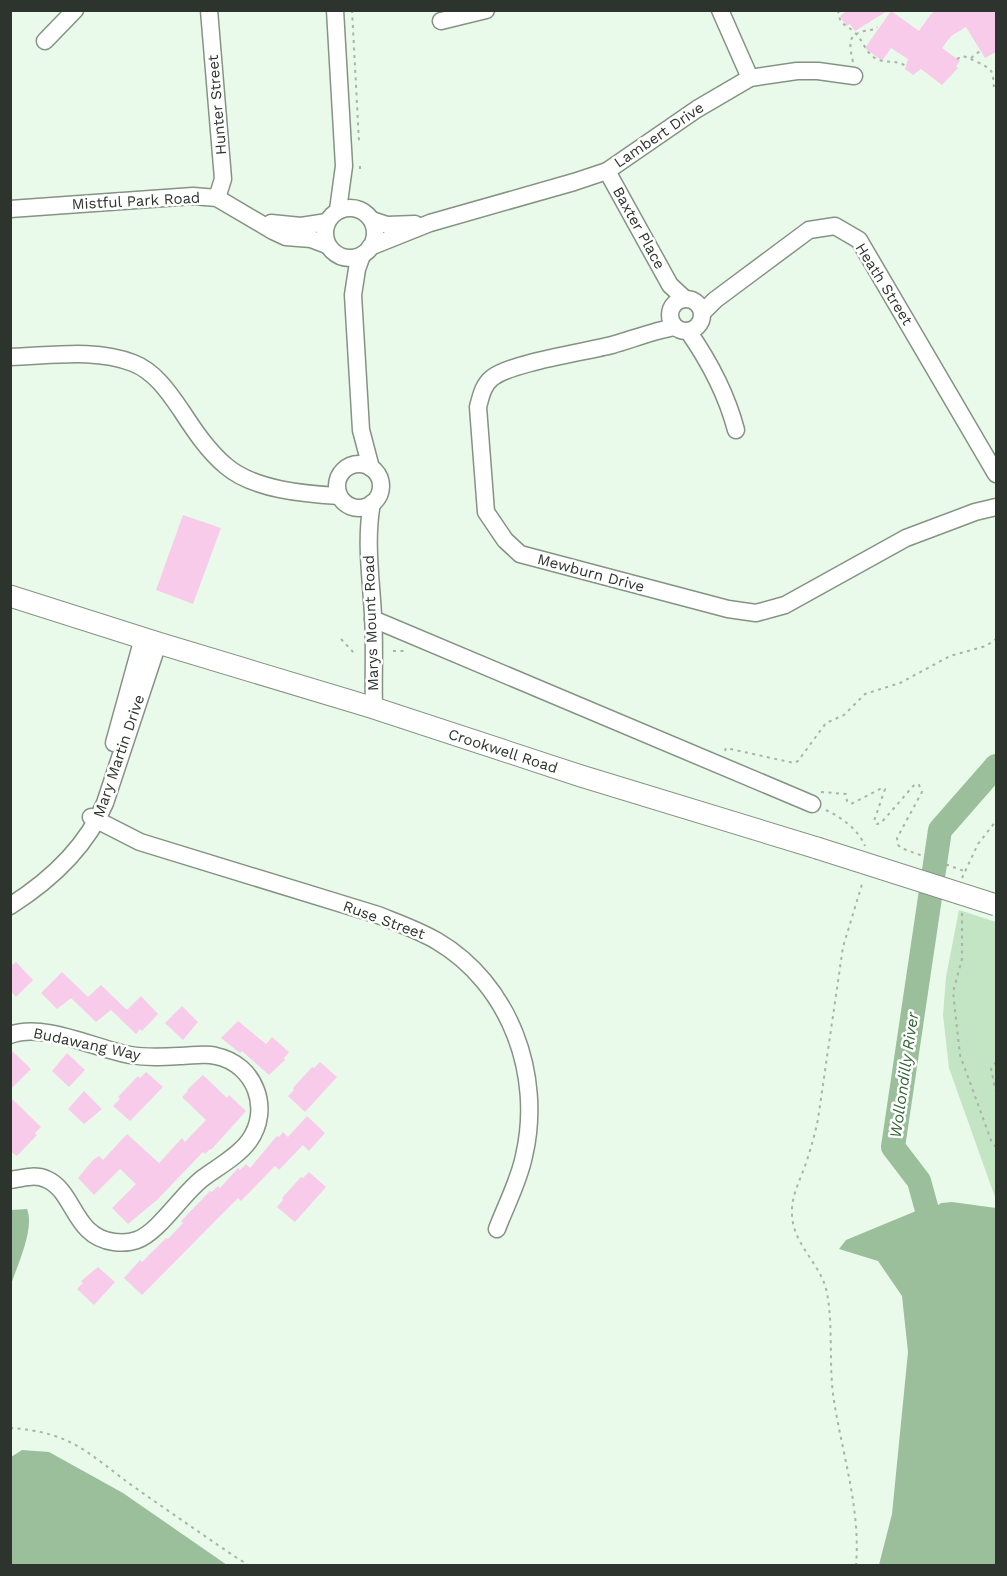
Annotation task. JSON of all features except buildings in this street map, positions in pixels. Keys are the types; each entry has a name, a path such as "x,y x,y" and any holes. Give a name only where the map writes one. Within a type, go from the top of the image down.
{"main road":[{"name":"Crookwell Road","path":"10,596 150,641 374,708 581,777 996,905"}],"street":[{"path":"45,41 75,10"},
{"name":"Hunter Street","path":"209,10 223,179 217,198"},
{"path":"10,357 90,354 116,357 135,364 152,375 168,391 211,452 228,468 250,480 345,501 361,508 377,498 381,485 380,478 371,468 361,430 353,295 357,269 375,234 353,196 352,165 335,10"},
{"path":"441,21 486,10"},
{"path":"720,10 750,78"},
{"name":"Lambert Drive","path":"366,251 430,223 607,171 697,109 750,78 797,71 855,72"},
{"path":"352,165 332,216 324,229 353,295"},
{"name":"Baxter Place","path":"607,171 686,315 699,347 731,410 736,430"},
{"name":"Mistful Park Road","path":"10,208 193,196 217,198 286,237 311,238 333,250"},
{"path":"332,216 346,207 366,215"},
{"name":"Lambert Drive","path":"366,215 387,225 430,223"},
{"name":"Mistful Park Road","path":"256,220 302,226 332,216"},
{"name":"Heath Street","path":"686,315 715,300 809,230 835,226 859,240 996,474"},
{"path":"333,250 354,258 366,251"},
{"name":"Mewburn Drive","path":"686,315 653,331 613,344 508,369 492,378 482,390 478,407 486,512 505,540 520,554 728,609 756,613 785,605 906,538 975,512 996,507"},
{"path":"345,501 337,484 361,430"},
{"path":"300,492 321,485 359,464 371,468"},
{"name":"Marys Mount Road","path":"345,501 369,537"},
{"name":"Marys Mount Road","path":"372,503 369,537 374,708"},
{"path":"373,619 719,765 813,798"},
{"name":"Mary Martin Drive","path":"10,906 50,877 88,837 150,641"},
{"name":"Mary Martin Drive","path":"10,897 46,873 70,849 94,819"},
{"name":"Ruse Street","path":"94,819 140,842 378,915 413,928 438,941 463,959 486,984 506,1012 521,1047 528,1084 530,1118 524,1157 497,1229"},
{"name":"Budawang Way","path":"10,1035 41,1032 105,1050 143,1057 202,1055 226,1058 236,1063 252,1080 260,1101 260,1113 247,1143 191,1188 152,1229 137,1240 108,1241 91,1232 75,1214 60,1190 48,1180 31,1177 10,1180"}],"path":[{"path":"352,10 359,147"},
{"path":"838,10 845,27 855,33 876,59 906,66"},
{"path":"855,33 877,27"},
{"path":"855,33 850,44 855,72"},
{"path":"971,58 980,51"},
{"path":"957,59 963,56 971,58 991,70 994,87"},
{"path":"352,165 360,172"},
{"path":"341,639 354,653"},
{"path":"719,765 726,748 794,763 798,761 826,723 844,715 865,694 900,683 914,677 935,662 986,645 996,639"},
{"path":"393,651 413,651"},
{"path":"813,798 846,794 847,801 851,804 882,788 885,789 874,821 877,824 881,823 915,784 919,785 922,792 897,838 898,845 964,871"},
{"path":"813,798 853,828 864,843 867,852"},
{"path":"962,879 978,844 996,821"},
{"path":"856,1566 852,1491 831,1376 827,1291 797,1235 792,1219 792,1203 795,1188 813,1143 843,946 864,878"},
{"path":"962,913 962,959 953,992 960,1055 992,1143 996,1147"},
{"path":"996,1062 991,1069 996,1092"},
{"path":"10,1428 45,1431 76,1444 95,1455 134,1486 250,1566"}],"shaded area":[{"path":"959,910 996,922 996,1200 949,1068 943,1015 946,977"},
{"path":"952,1202 996,1208 996,1561 994,1566 879,1565 892,1514 908,1352 902,1296 878,1261 839,1249 846,1240 916,1211 928,1213 941,1203"},
{"path":"27,1209 29,1226 27,1237 11,1285 11,1210"},
{"path":"22,1450 49,1452 123,1493 227,1565 11,1565 11,1457"}],"waterway":[{"name":"Wollondilly River","path":"936,1243 919,1181 893,1147 940,830 996,766"}]}
